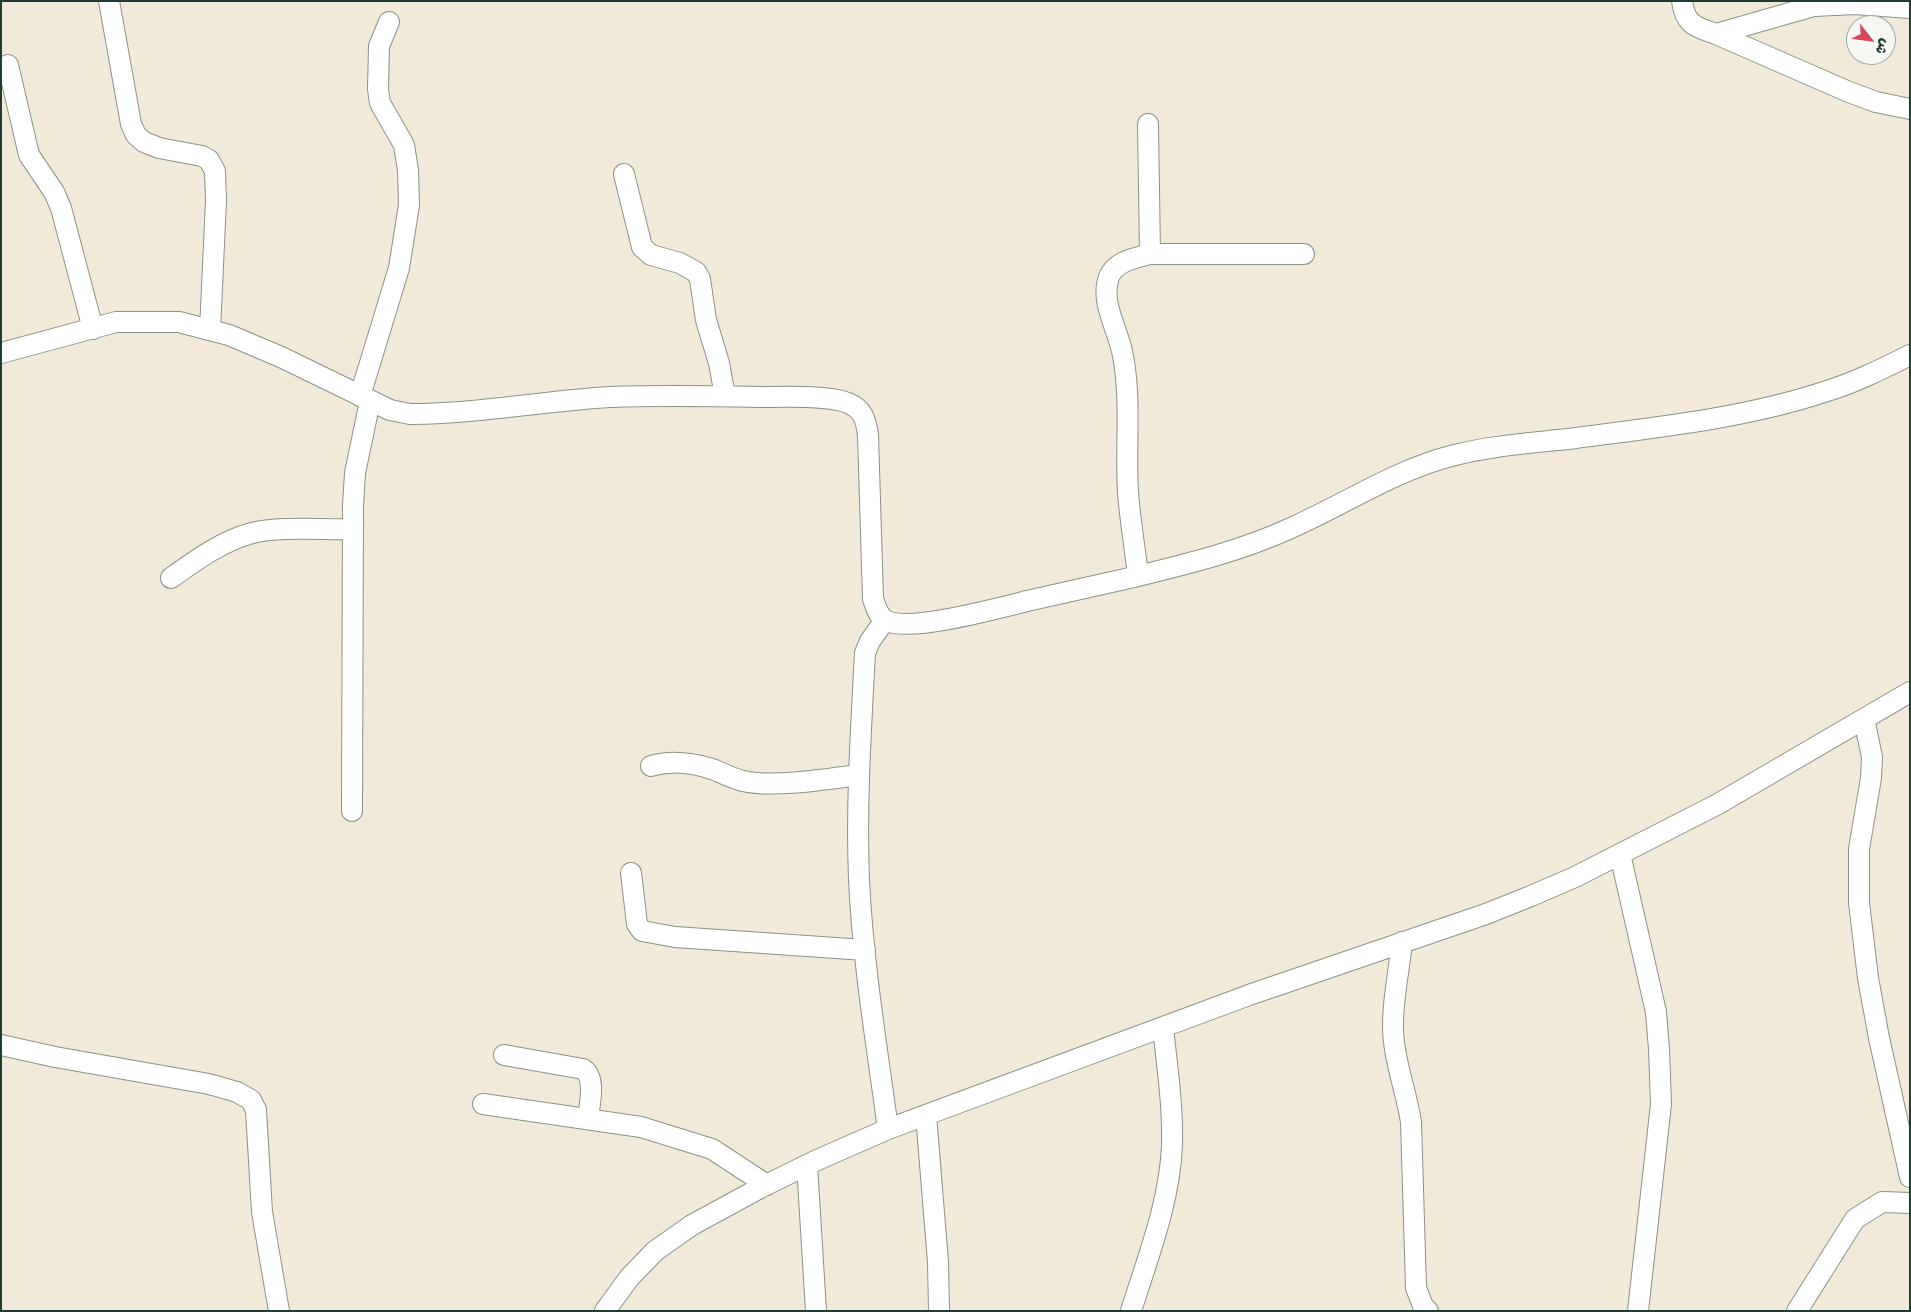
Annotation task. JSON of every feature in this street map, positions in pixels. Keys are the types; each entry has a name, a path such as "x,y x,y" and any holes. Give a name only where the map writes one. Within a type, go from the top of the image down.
{"street":[{"path":"109,1 131,124 136,135 152,146 202,156 209,160 215,171 216,202 210,330"},
{"path":"1682,1 1687,20 1696,27 1849,92 1876,102 1910,108"},
{"path":"1716,34 1814,6 1855,4 1910,8"},
{"path":"352,811 353,530 355,474 365,398 398,268 409,205 408,170 404,145 380,103 378,89 379,46 389,22"},
{"path":"8,65 29,155 54,192 61,208 93,329"},
{"path":"1148,124 1150,254"},
{"path":"624,174 642,247 651,255 680,263 696,272 700,279 706,320 719,363 725,396"},
{"path":"1138,576 1128,493 1128,403 1122,352 1108,305 1106,288 1109,276 1117,266 1130,259 1150,254 1304,254"},
{"path":"1,353 116,322 178,322 228,335 281,357 390,410 424,414 610,398 725,396 826,399 846,402 859,409 866,419 872,599 878,613 885,620 912,624 961,616 1138,576 1248,546 1291,528 1401,474 1448,456 1478,450 1654,428 1749,411 1824,393 1872,374 1910,355"},
{"path":"171,578 205,554 252,533 276,530 353,530"},
{"path":"885,620 870,641 865,652 858,775 860,881 865,950 888,1130"},
{"path":"605,1311 629,1278 655,1252 692,1225 807,1165 926,1115 1300,976 1486,914 1532,896 1718,804 1910,692"},
{"path":"1864,719 1872,757 1871,778 1859,848 1859,903 1868,978 1877,1030 1886,1078 1910,1177"},
{"path":"651,766 663,762 688,764 712,769 743,781 764,784 858,775"},
{"path":"1620,854 1656,1012 1659,1050 1661,1104 1638,1311"},
{"path":"632,873 637,924 642,931 675,937 865,950"},
{"path":"1402,942 1394,1042 1411,1122 1416,1288 1423,1306 1428,1311"},
{"path":"1131,1311 1166,1195 1172,1146 1172,1102 1163,1027"},
{"path":"1,1045 55,1057 209,1084 237,1092 251,1100 256,1110 262,1212 279,1311"},
{"path":"504,1054 583,1069 588,1072 591,1085 588,1119"},
{"path":"483,1104 641,1127 705,1147 730,1159 767,1185"},
{"path":"926,1115 938,1262 939,1311"},
{"path":"807,1165 816,1311"},
{"path":"1797,1311 1855,1219 1882,1202 1910,1203"}]}
